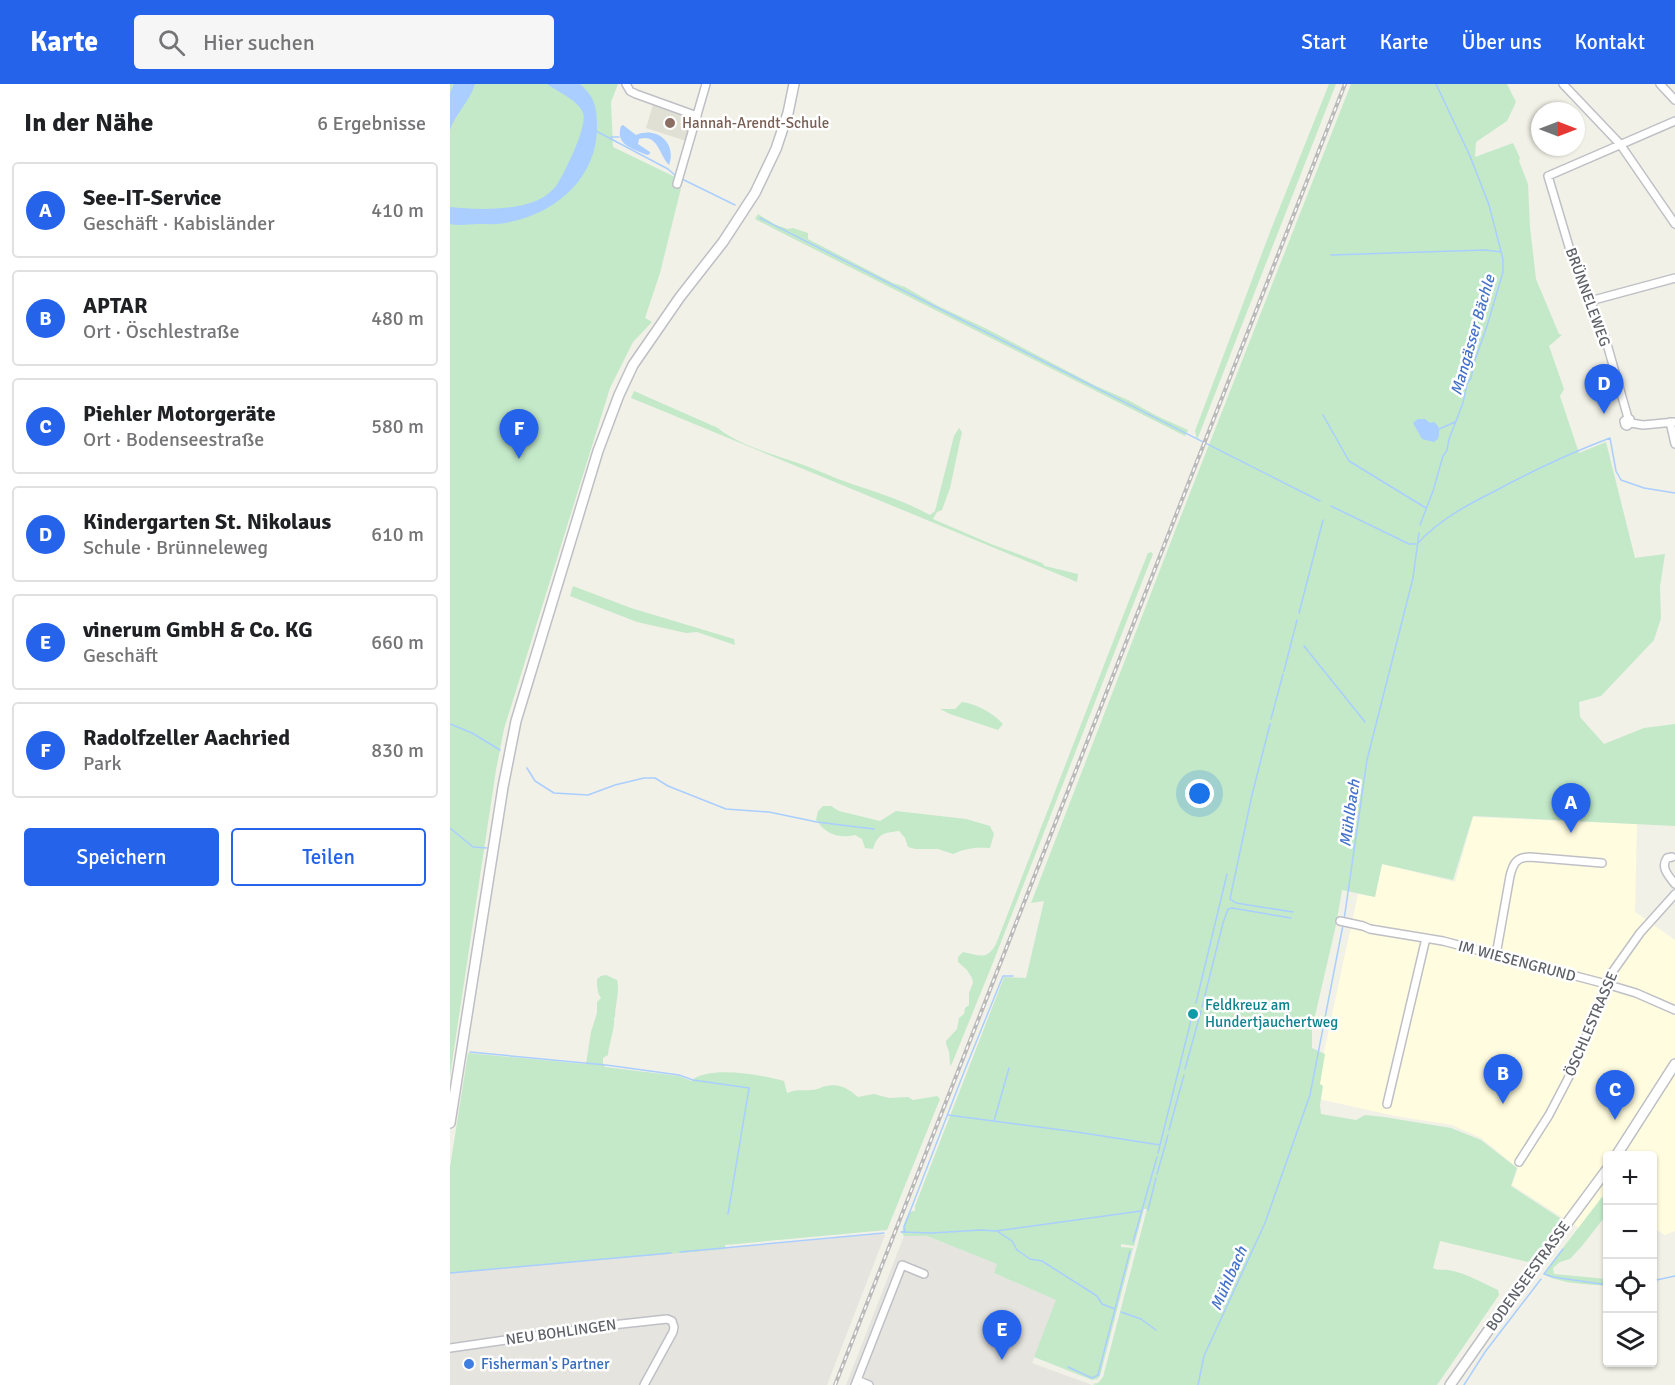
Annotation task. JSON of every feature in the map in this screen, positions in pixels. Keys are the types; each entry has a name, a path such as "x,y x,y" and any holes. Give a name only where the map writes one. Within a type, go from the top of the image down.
{"main road":[{"path":"450,1123 503,787 516,721 598,451 633,365 680,297 723,242 754,193 776,149 788,113 794,84"},
{"path":"1619,1151 1675,1064"},
{"name":"BODENSEESTRASSE","path":"1450,1385 1603,1175"}],"street":[{"path":"626,84 630,91 636,94 697,116"},
{"path":"678,180 706,84"},
{"path":"1563,84 1620,144 1675,224"},
{"path":"1660,84 1675,100"},
{"path":"1620,144 1675,121"},
{"name":"BRÜNNELEWEG","path":"1620,144 1548,176 1570,250 1605,337 1630,421 1643,425 1672,422"},
{"path":"1590,301 1675,278"},
{"path":"1672,422 1675,444"},
{"path":"1496,955 1510,876 1517,860 1530,857 1602,863"},
{"path":"1672,857 1665,861 1664,869 1675,884"},
{"name":"ÖSCHLESTRASSE","path":"1519,1162 1549,1115 1573,1069 1611,974 1640,933 1675,894"},
{"name":"IM WIESENGRUND","path":"1343,922 1370,930 1426,938 1606,984 1636,993 1675,1010"},
{"path":"1387,1104 1426,938"},
{"path":"869,1385 856,1383 902,1265 924,1274"},
{"name":"NEU BOHLINGEN","path":"450,1348 603,1326 672,1321 673,1332 644,1385"}],"shaded area":[{"name":"Hannah-Arendt-Schule","path":"653,105 693,119 686,141 646,128"},
{"path":"1473,817 1637,824 1635,912 1675,940 1675,1231 1665,1235 1657,1230 1657,1151 1603,1151 1603,1207 1582,1230 1512,1185 1518,1168 1481,1138 1452,1125 1395,1116 1314,1098 1358,894 1375,897 1382,864 1455,882"},
{"path":"885,1235 827,1385 450,1385 450,1273"},
{"path":"904,1236 927,1236 998,1264 994,1273 1057,1300 1032,1363 1092,1385 846,1385"}],"green space":[{"path":"450,84 618,84 611,102 613,147 675,177 673,185 681,188 660,273 645,318 652,322 633,342 610,388 504,729 450,1076"},
{"path":"1329,84 1336,84 1197,440 1195,431"},
{"path":"1351,84 1507,84 1516,102 1507,121 1476,142 1475,157 1513,143 1528,184 1536,279 1559,334 1562,335 1549,346 1564,389 1560,396 1579,453 1606,442 1635,558 1665,554 1660,587 1661,618 1654,640 1601,696 1579,702 1580,717 1604,744 1644,728 1675,724 1675,826 1473,816 1453,880 1382,864 1375,897 1342,890 1312,1029 1312,1048 1325,1054 1320,1084 1323,1086 1321,1114 1356,1120 1365,1115 1384,1117 1451,1128 1481,1140 1517,1168 1511,1186 1563,1220 1532,1263 1440,1241 1433,1268 1466,1275 1498,1290 1499,1295 1437,1385 1096,1385 1092,1384 1098,1383 1103,1377 1147,1209 1144,1209 1134,1246 1121,1244 1121,1247 1133,1248 1100,1376 1092,1380 1034,1357 1056,1300 994,1273 997,1264 927,1236 904,1236 902,1230 908,1216 915,1211 1004,977 1026,978 1044,901 1031,903"},
{"path":"758,214 776,225 808,233 808,239 1096,386 1188,430 1185,436 755,219"},
{"path":"634,391 718,428 745,444 911,505 930,515 935,511 954,436 959,428 962,432 950,488 942,510 937,512 933,519 1045,566 1078,574 1077,582 631,398"},
{"path":"1148,553 1153,554 951,1066 946,1041 957,1029 959,1018 969,1005 969,993 973,983 967,970 958,962 958,957 963,952 986,955 996,944 1128,603"},
{"path":"573,586 631,608 734,639 735,645 697,632 686,633 637,622 570,596"},
{"path":"962,702 984,710 1003,724 998,730 940,709 955,709"},
{"path":"823,806 831,806 839,811 880,821 896,811 966,819 990,826 994,834 990,848 971,848 953,854 938,849 908,847 899,831 882,835 873,849 865,848 862,839 855,835 838,836 828,832 820,825 816,820 818,811"},
{"path":"606,975 617,980 618,989 608,1055 603,1058 605,1067 679,1076 691,1081 710,1073 750,1074 784,1081 787,1093 836,1085 848,1089 858,1097 874,1094 889,1098 908,1097 913,1100 937,1096 940,1099 887,1230 725,1245 726,1249 450,1273 450,1167 468,1053 586,1064 591,1032 597,1013 597,1002 601,998 597,979"},
{"path":"1602,1197 1603,1219 1570,1259 1560,1262 1553,1268 1554,1274 1603,1279 1603,1286 1566,1282 1543,1274"}],"water":[{"path":"454,84 475,84 450,130 450,93"},
{"path":"547,84 580,84 594,104 597,116 595,147 581,178 557,202 527,217 498,224 450,224 450,207 484,209 521,205 542,198 556,186 574,150 584,119 577,104"},
{"path":"623,125 636,135 651,133 663,138 670,150 669,165 650,139 639,139 638,144 650,152 647,155 626,145 620,138"},
{"path":"1418,419 1425,419 1437,425 1438,439 1434,442 1422,439 1413,423"}],"waterway":[{"name":"Mangässer Bächle","path":"1420,525 1463,403 1503,272 1503,259 1489,205 1470,156 1436,84"},
{"path":"596,131 668,169 677,177"},
{"path":"611,137 619,137"},
{"path":"682,179 735,205"},
{"path":"760,218 1320,501"},
{"path":"1331,255 1485,250 1501,252"},
{"path":"1323,415 1349,461 1426,508"},
{"path":"1439,429 1455,422"},
{"name":"Mühlbach","path":"1418,543 1444,520 1474,502 1523,476 1610,438 1616,471 1621,480 1644,488 1675,493"},
{"path":"1331,506 1409,544 1416,544"},
{"path":"1299,613 1323,520"},
{"name":"Mühlbach","path":"1344,920 1367,760 1413,578 1419,533"},
{"path":"1284,671 1297,620"},
{"path":"1304,646 1365,722"},
{"path":"1271,719 1283,674"},
{"path":"450,724 472,733 500,750"},
{"path":"1270,724 1230,899 1236,903 1293,912"},
{"path":"527,768 535,781 554,793 588,795 615,785 644,778 655,778 668,786 726,809 769,812 817,822 874,829"},
{"path":"450,828 473,847 487,848"},
{"path":"1196,1003 1227,874"},
{"path":"1202,1007 1228,909 1291,918"},
{"name":"Mühlbach","path":"1198,1385 1204,1356 1265,1223 1310,1095 1343,925"},
{"path":"903,1232 1003,976 1013,976"},
{"path":"1185,1069 1201,1011"},
{"path":"1158,1153 1192,1016"},
{"path":"470,1052 606,1065 749,1088 728,1214"},
{"path":"994,1121 1009,1068"},
{"path":"1169,1130 1184,1075"},
{"path":"948,1115 1160,1145"},
{"path":"1157,1174 1168,1135"},
{"path":"1133,1242 1157,1157"},
{"path":"1148,1210 1156,1178"},
{"path":"901,1232 996,1231 1141,1211"},
{"path":"997,1231 1012,1241 1017,1250 1030,1259 1042,1261 1097,1296 1102,1304 1115,1309"},
{"path":"680,1252 884,1233"},
{"path":"1563,1249 1544,1274 1603,1284"},
{"path":"1068,1367 1092,1378 1098,1375 1130,1251"},
{"path":"450,1273 671,1253"},
{"path":"1657,1280 1675,1276"},
{"path":"1464,1385 1485,1352 1541,1279"},
{"path":"1121,1312 1141,1319 1156,1330"}],"railway":[{"path":"835,1385 1345,84"}],"place":[{"name":"Hannah-Arendt-Schule","path":"670,123"},
{"name":"Kindergarten St. Nikolaus","path":"1604,414"},
{"name":"Radolfzeller Aachried","path":"519,459"},
{"name":"See-IT-Service","path":"1571,833"},
{"name":"Feldkreuz am Hundertjauchertweg","path":"1193,1014"},
{"name":"APTAR","path":"1503,1104"},
{"name":"Piehler Motorgeräte","path":"1615,1120"},
{"name":"vinerum GmbH & Co. KG","path":"1002,1360"},
{"name":"Fisherman's Partner","path":"469,1364"}]}
